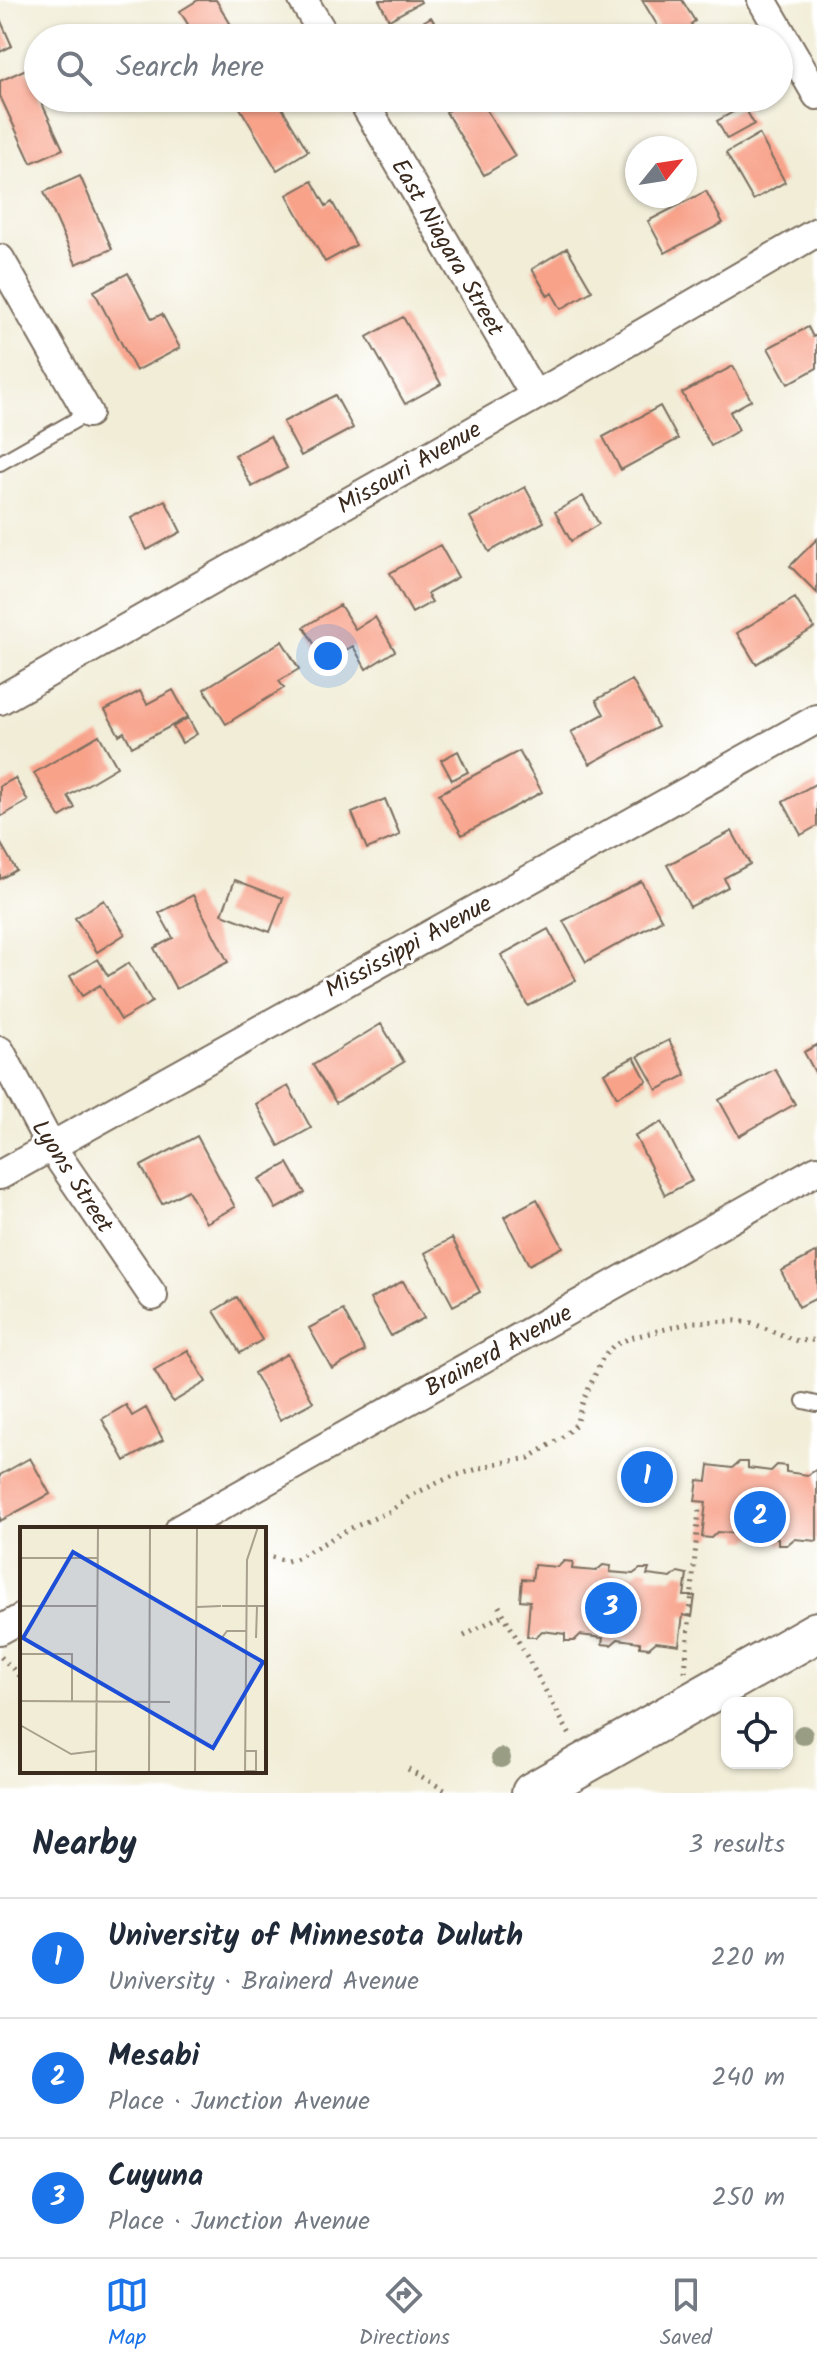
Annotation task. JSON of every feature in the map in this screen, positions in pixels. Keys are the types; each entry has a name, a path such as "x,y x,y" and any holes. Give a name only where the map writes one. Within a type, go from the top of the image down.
{"street":[{"path":"303,0 318,24"},
{"path":"762,0 776,24"},
{"path":"793,54 817,95"},
{"name":"East Niagara Street","path":"369,112 535,396"},
{"name":"Missouri Avenue","path":"0,700 817,232"},
{"path":"0,259 88,413"},
{"name":"Mississippi Avenue","path":"0,1175 817,719"},
{"name":"Lyons Street","path":"0,1051 50,1145 153,1296"},
{"name":"Brainerd Avenue","path":"184,1527 817,1170"},
{"path":"0,1630 20,1619"},
{"path":"532,1793 817,1632"}],"lane":[{"path":"0,463 88,413"}],"path":[{"path":"266,1556 287,1561 297,1558 349,1529 391,1511 410,1496 448,1478 494,1464 529,1458 564,1436 576,1424 603,1357 613,1346 630,1338 693,1322 736,1321 752,1323 797,1341 817,1340"},
{"path":"692,1702 683,1686 699,1509"},
{"path":"499,1606 585,1763"},
{"path":"464,1636 504,1614"},
{"path":"0,1657 20,1676"},
{"path":"408,1769 450,1793"}],"building":[{"path":"198,0 216,0 231,24 188,24 180,11"},
{"path":"379,0 420,0 421,2 389,20"},
{"path":"642,0 682,0 695,21 691,24 657,24"},
{"path":"431,17 435,24 420,24"},
{"path":"0,19 12,46 0,52"},
{"path":"24,70 24,112 46,112 63,149 31,163 0,96 0,81"},
{"path":"242,112 284,112 308,151 277,170"},
{"path":"446,112 488,112 515,156 484,175"},
{"path":"733,112 747,112 754,124 727,139 717,121"},
{"path":"759,134 785,182 753,200 726,153"},
{"path":"80,176 112,249 76,264 44,192"},
{"path":"312,181 326,206 332,202 356,245 325,262 287,195"},
{"path":"706,191 723,223 665,253 648,221 673,208 697,208 697,196"},
{"path":"567,248 592,291 561,309 552,293 548,296 532,269"},
{"path":"128,273 152,319 162,314 180,348 136,371 94,291"},
{"path":"403,317 441,384 405,404 367,337"},
{"path":"808,327 813,337 817,335 817,368 788,384 768,348"},
{"path":"733,366 751,400 730,412 739,430 711,446 682,393"},
{"path":"335,395 353,428 301,456 283,422"},
{"path":"660,406 678,439 621,470 603,437"},
{"path":"270,436 287,468 252,487 235,455"},
{"path":"525,487 544,522 489,552 470,517"},
{"path":"583,496 599,524 571,541 555,512"},
{"path":"165,500 181,532 147,550 131,518"},
{"path":"817,539 817,593 790,566"},
{"path":"440,545 458,577 427,594 432,602 412,613 390,573"},
{"path":"795,598 814,628 756,664 737,633"},
{"path":"340,605 355,629 375,617 395,651 366,669 353,646 325,662 304,627"},
{"path":"282,641 299,669 279,681 284,688 226,724 204,689"},
{"path":"632,680 658,727 590,764 571,732 604,714 596,700"},
{"path":"173,690 188,717 132,747 124,732 119,735 105,710 140,691 147,704"},
{"path":"188,718 197,734 182,743 173,727"},
{"path":"99,735 117,767 68,796 75,808 60,817 34,773"},
{"path":"458,751 468,772 452,780 441,760"},
{"path":"519,751 542,792 462,835 439,794"},
{"path":"15,778 28,801 0,817 0,786"},
{"path":"817,783 817,826 801,835 783,802"},
{"path":"385,799 400,835 367,849 352,813"},
{"path":"732,831 750,864 724,878 728,887 690,907 667,865"},
{"path":"0,842 16,870 0,879"},
{"path":"235,880 283,898 270,932 222,914"},
{"path":"641,881 662,920 586,962 563,921"},
{"path":"193,895 228,962 176,989 154,948 173,938 159,913"},
{"path":"104,900 125,934 97,952 75,918"},
{"path":"548,929 576,980 528,1006 501,955"},
{"path":"98,959 108,976 129,963 152,1002 121,1020 100,985 82,996 70,976"},
{"path":"381,1024 404,1062 336,1103 313,1065"},
{"path":"669,1040 686,1075 657,1090 638,1056"},
{"path":"817,1045 817,1076 804,1052"},
{"path":"634,1057 647,1081 617,1097 604,1073"},
{"path":"775,1069 795,1104 739,1136 719,1100"},
{"path":"288,1086 311,1128 279,1146 256,1104"},
{"path":"662,1122 692,1181 665,1195 635,1136"},
{"path":"197,1136 235,1207 206,1223 188,1190 162,1204 141,1166"},
{"path":"288,1163 305,1193 276,1209 259,1179"},
{"path":"537,1199 563,1247 529,1265 504,1217"},
{"path":"452,1238 480,1292 453,1306 425,1253"},
{"path":"817,1252 817,1298 799,1307 781,1271"},
{"path":"403,1281 424,1318 391,1336 370,1299"},
{"path":"237,1297 262,1340 240,1353 214,1311"},
{"path":"343,1310 365,1351 332,1369 309,1328"},
{"path":"188,1350 206,1382 173,1402 154,1370"},
{"path":"287,1354 313,1402 280,1420 254,1373"},
{"path":"126,1405 132,1416 146,1408 163,1440 125,1461 102,1419"},
{"path":"30,1458 50,1494 0,1521 0,1475"},
{"path":"739,1462 748,1462 748,1468 771,1471 777,1465 786,1466 786,1472 808,1475 817,1469 817,1541 794,1539 787,1545 778,1545 778,1538 756,1535 748,1541 740,1541 740,1534 717,1532 711,1538 702,1537 706,1502 695,1501 698,1480 707,1481 709,1465 732,1468"},
{"path":"564,1561 573,1562 572,1569 596,1571 603,1565 611,1566 610,1572 633,1574 640,1569 649,1569 647,1575 671,1578 678,1572 687,1574 684,1596 695,1596 692,1617 683,1615 679,1645 656,1642 649,1648 640,1647 640,1642 618,1639 611,1645 602,1644 603,1638 580,1635 574,1641 565,1641 565,1634 542,1631 536,1637 527,1637 530,1601 520,1600 522,1579 532,1580 534,1565 558,1567"}],"place":[{"name":"University of Minnesota Duluth","path":"647,1477"},
{"name":"Mesabi","path":"760,1517"},
{"name":"Cuyuna","path":"611,1608"}]}
